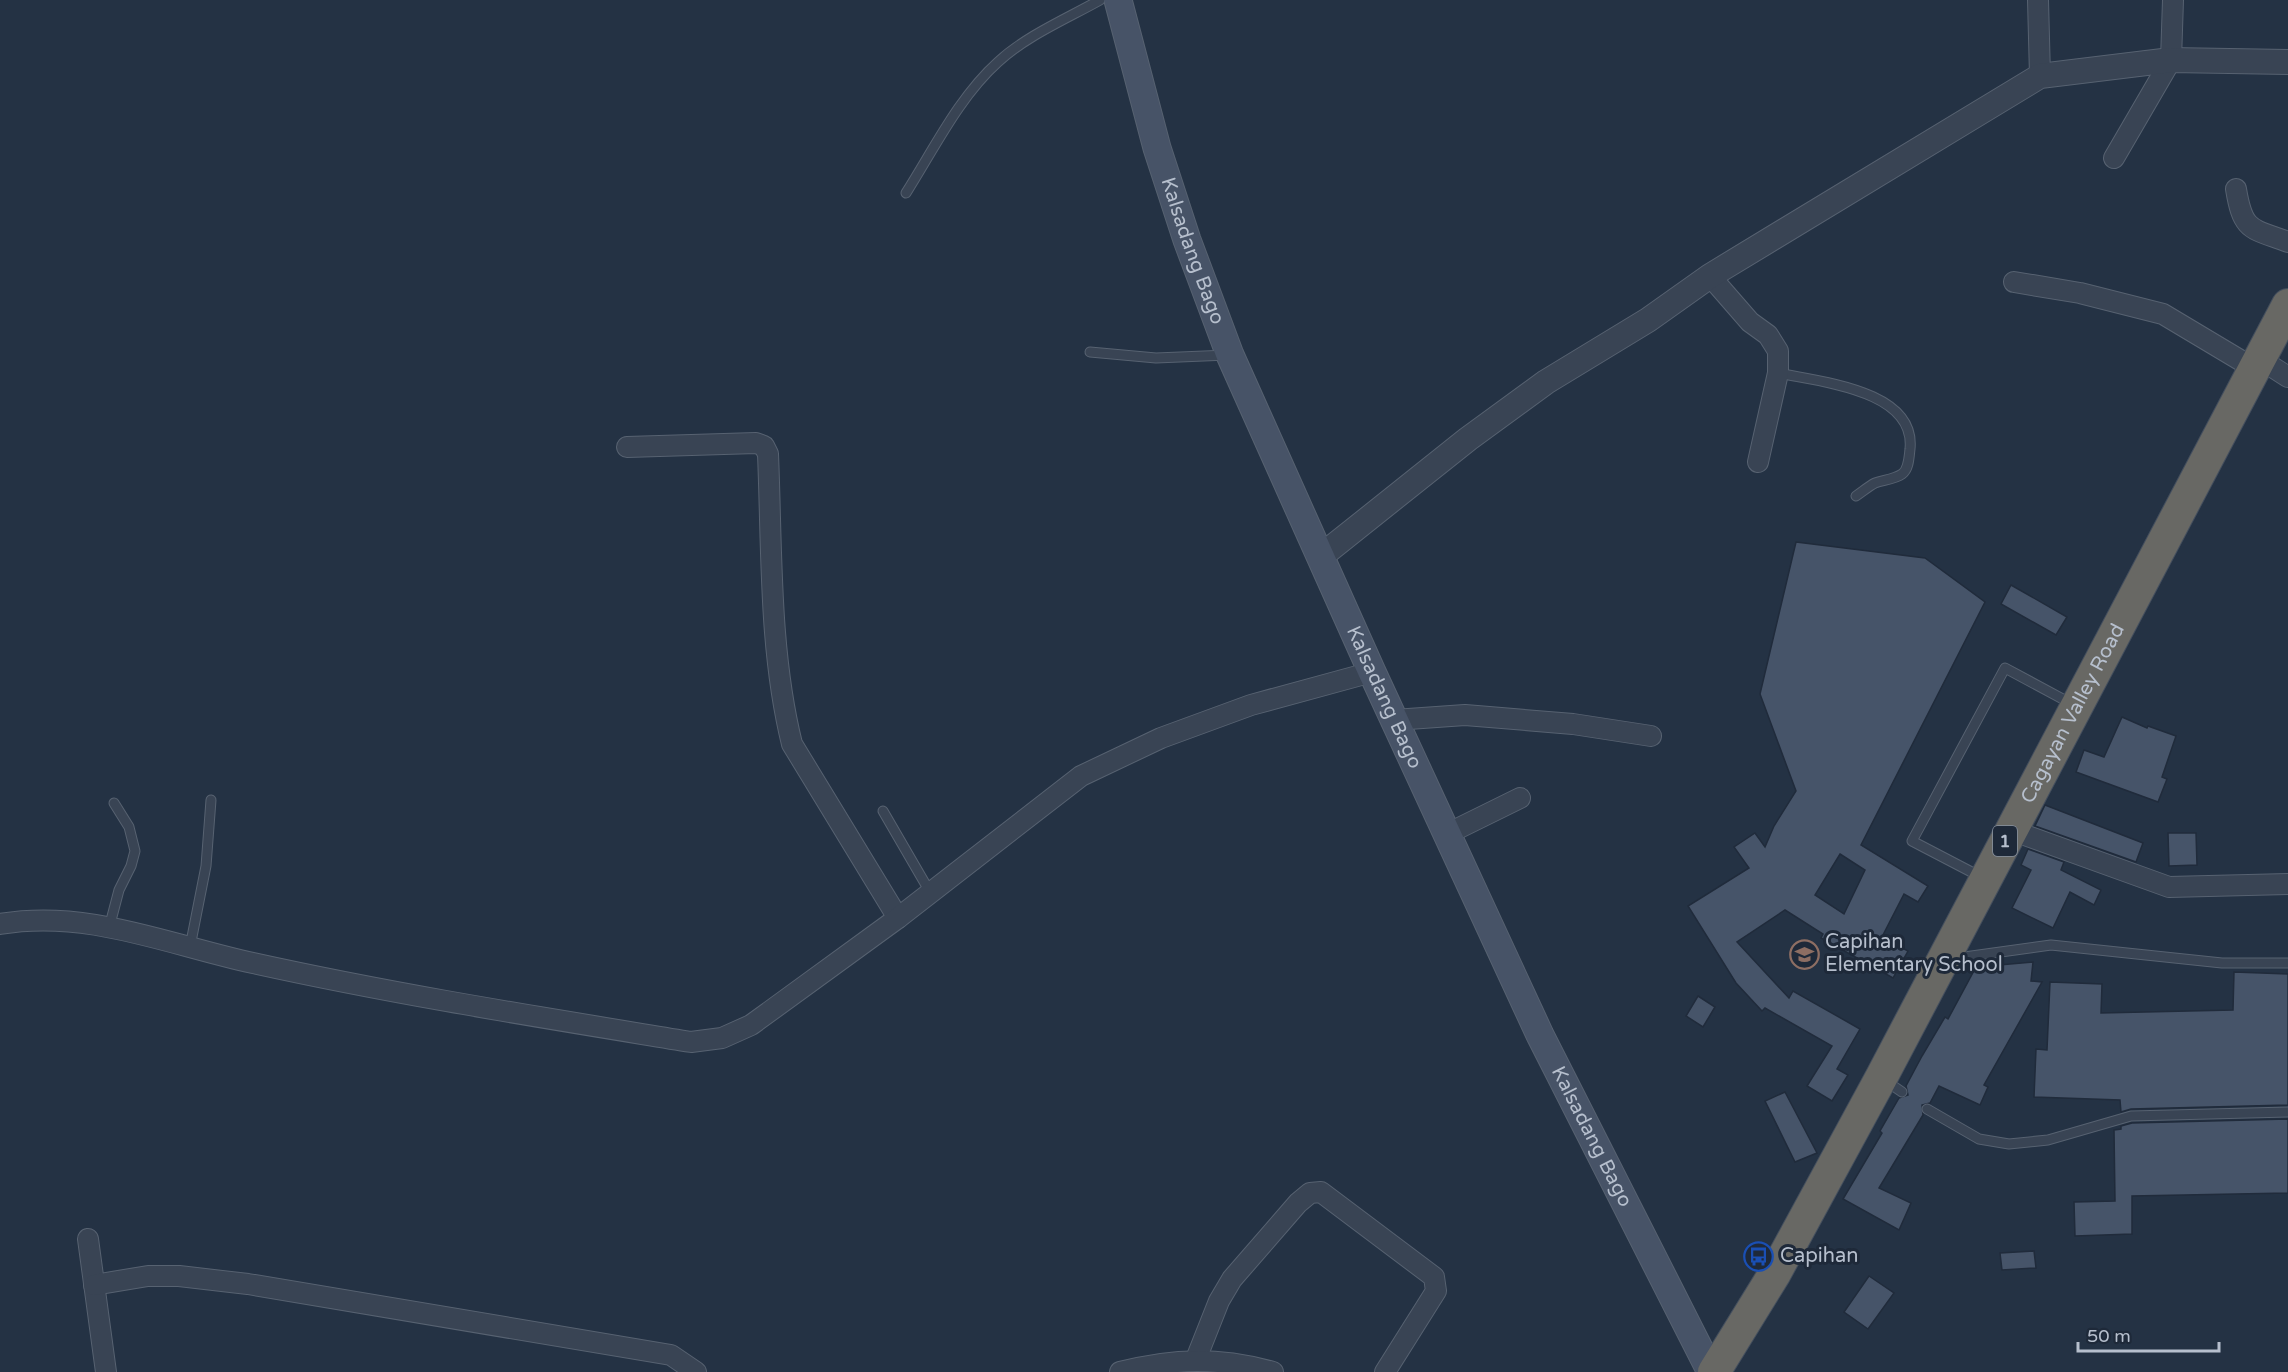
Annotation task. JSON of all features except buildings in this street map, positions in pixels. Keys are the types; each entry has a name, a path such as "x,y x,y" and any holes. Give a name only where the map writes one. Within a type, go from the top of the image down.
{"highway":[{"name":"Cagayan Valley Road","path":"1717,1371 1892,1085 1942,960 2288,305"}],"main road":[{"name":"Kalsadang Bago","path":"1118,0 1157,148 1187,240 1230,355 1372,672 1540,1035 1717,1371"}],"street":[{"path":"2038,0 2040,76"},
{"path":"2114,158 2170,60 2173,0"},
{"path":"1320,557 1468,439 1546,382 1648,320 1710,276 2040,76 2170,60 2241,59 2288,62"},
{"path":"2236,189 2243,222 2251,228 2288,242"},
{"path":"1710,276 1750,322 1768,334 1778,351 1778,373 1758,462"},
{"path":"2014,282 2080,293 2163,314 2257,364 2288,377"},
{"path":"627,447 756,443 764,446 768,454 776,631 785,717 792,744 898,918"},
{"path":"0,924 32,919 83,922 252,963 438,1000 691,1042 722,1038 751,1025 898,918 1081,776 1161,738 1251,705 1372,672"},
{"path":"1394,720 1465,715 1573,724 1651,736"},
{"path":"1448,834 1520,798"},
{"path":"2011,830 2169,887 2288,884"},
{"path":"1196,1359 1219,1301 1232,1279 1298,1203 1310,1193 1322,1192 1434,1277 1436,1291 1385,1372"},
{"path":"88,1239 106,1372"},
{"path":"94,1285 148,1276 248,1284 671,1355 696,1372"},
{"path":"1120,1372 1148,1365 1196,1359 1217,1366 1273,1372"}],"lane":[{"path":"906,193 976,83 999,60 1029,40 1100,0"},
{"path":"1090,352 1156,358 1230,355"},
{"path":"1778,373 1858,391 1880,399 1897,410 1910,429 1907,469 1902,475 1873,484 1856,496"},
{"path":"1985,879 1912,841 2005,668 2077,706"},
{"path":"190,947 206,866 211,800"},
{"path":"109,928 119,890 131,866 135,851 129,827 114,803"},
{"path":"883,811 930,892"},
{"path":"1942,960 2051,945 2222,963 2288,963"},
{"path":"1926,1109 1979,1139 2009,1144 2048,1140 2131,1116 2288,1112"}],"place":[{"name":"Capihan Elementary School","path":"1804,954"},
{"name":"Capihan","path":"1759,1256"}]}
